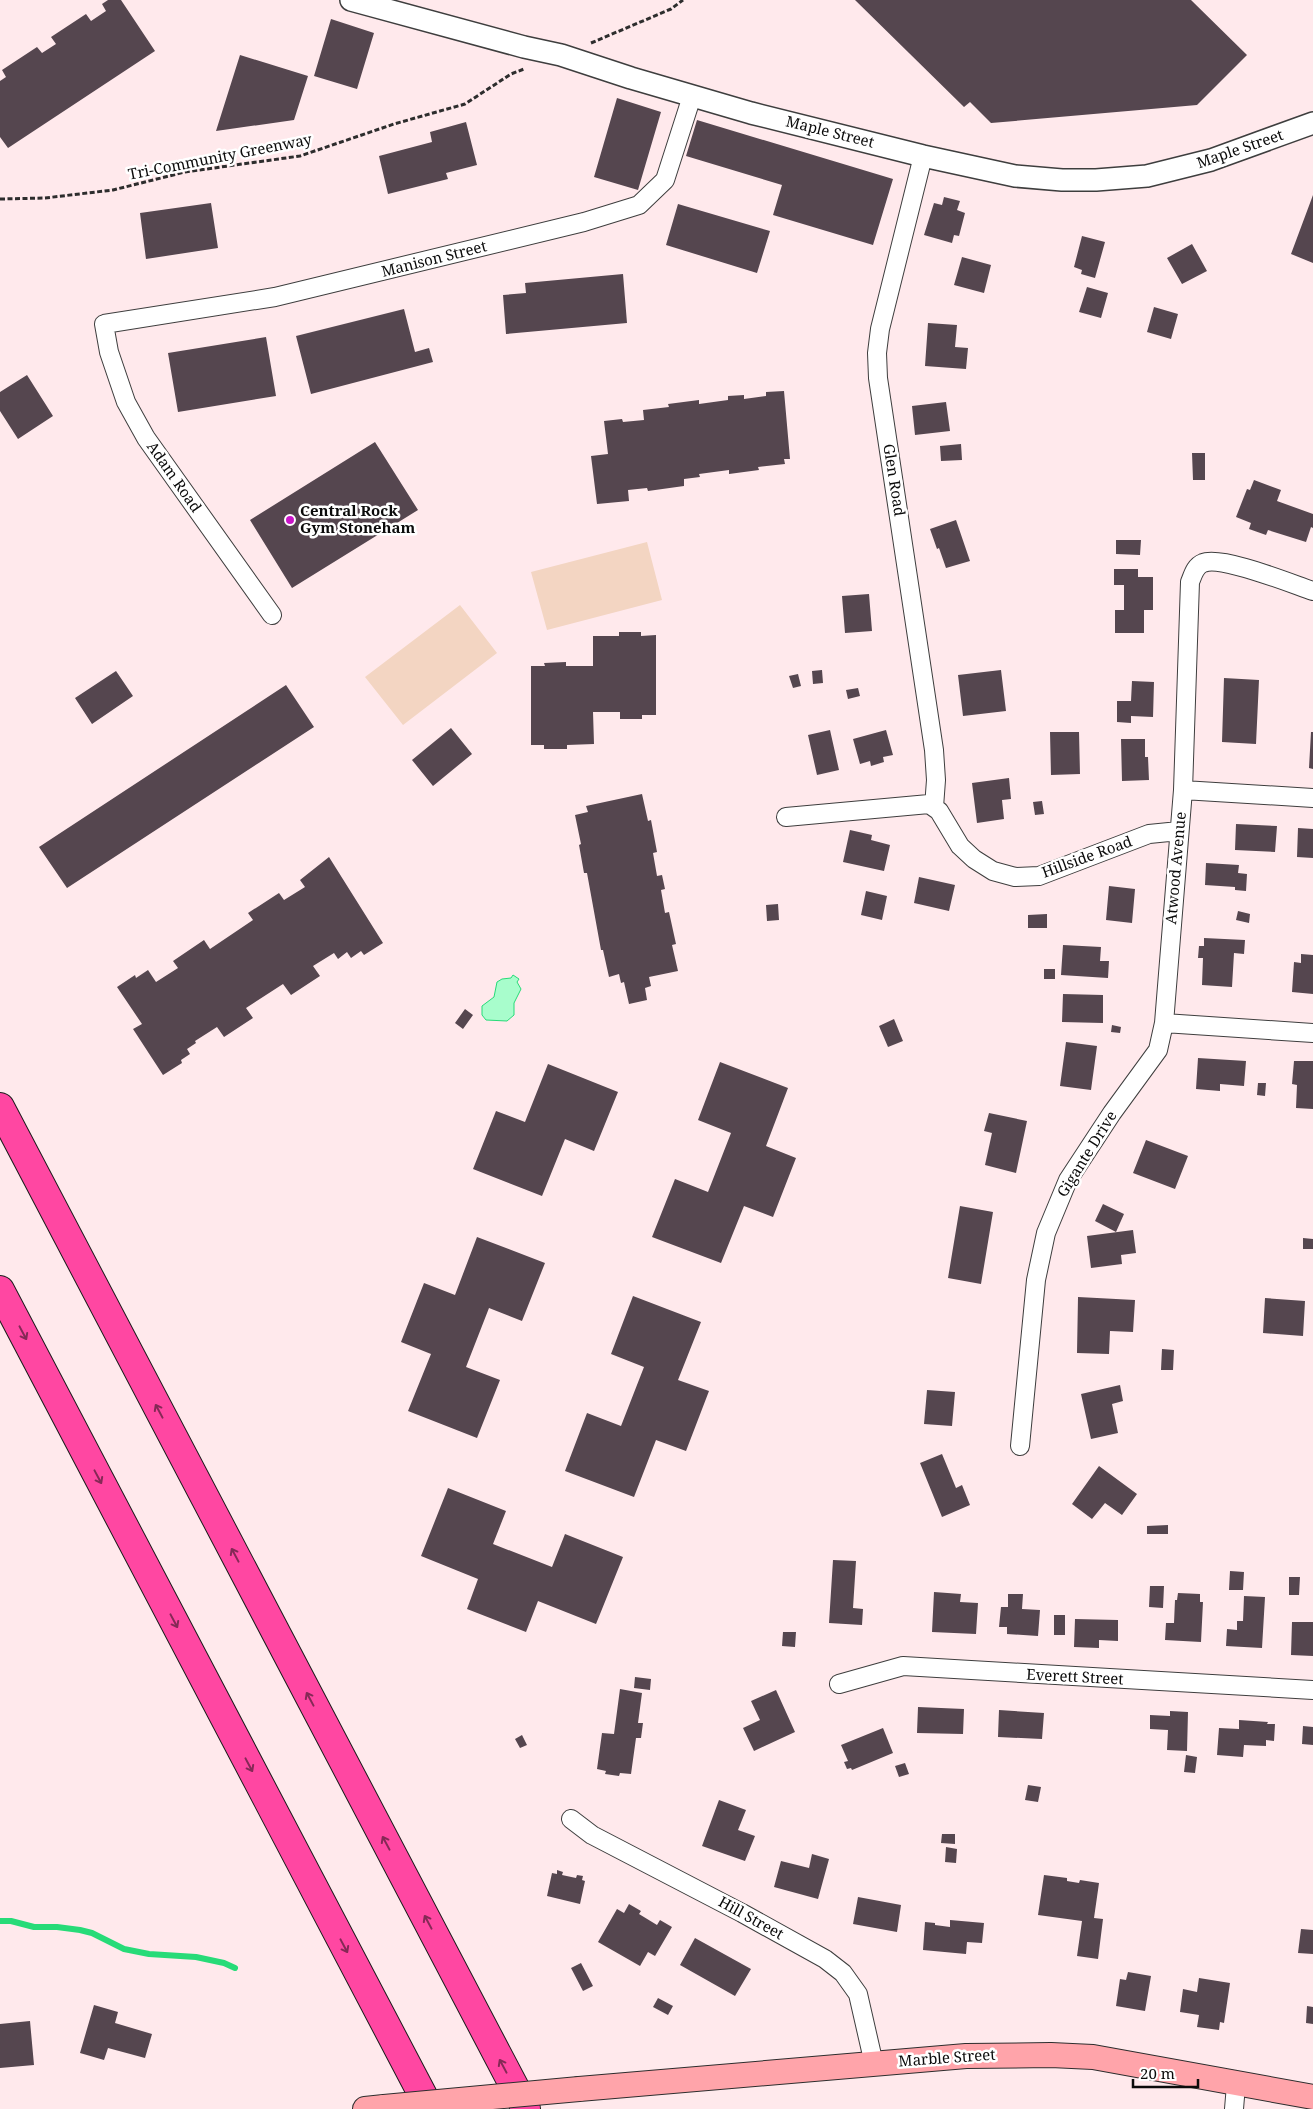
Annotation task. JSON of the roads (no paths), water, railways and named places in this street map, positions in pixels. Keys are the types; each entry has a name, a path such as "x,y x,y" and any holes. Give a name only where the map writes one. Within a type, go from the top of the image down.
{"highway":[{"path":"0,1107 526,2109"},
{"path":"0,1290 430,2109"}],"main road":[{"name":"Marble Street","path":"375,2108 966,2056 1072,2056 1136,2065 1313,2098"}],"street":[{"name":"Maple Street","path":"351,0 524,47 561,55 631,78 751,113 922,156 985,170 1030,177 1062,180 1147,176 1211,160 1313,123"},
{"name":"Manison Street","path":"104,324 275,297 584,222 639,205 665,180 692,96"},
{"name":"Glen Road","path":"922,156 884,308 877,353 878,378 934,750 936,780 934,807"},
{"name":"Adam Road","path":"104,324 109,352 126,402 146,438 272,615"},
{"name":"Atwood Avenue","path":"1164,1023 1183,790 1188,693 1189,588 1198,566 1211,561 1232,565 1313,591"},
{"path":"1183,790 1313,798"},
{"path":"786,817 922,804 934,807"},
{"name":"Hillside Road","path":"934,807 942,815 960,846 974,859 994,871 1015,877 1039,876 1149,834 1179,831"},
{"path":"1164,1023 1313,1033"},
{"name":"Gigante Drive","path":"1020,1446 1037,1272 1046,1233 1068,1180 1112,1113 1158,1050 1164,1023"},
{"name":"Everett Street","path":"839,1684 903,1666 1313,1690"},
{"name":"Hill Street","path":"571,1819 592,1835 742,1912 824,1959 843,1973 858,1994 874,2064"},
{"path":"1234,2109 1236,2085"}],"waterway":[{"path":"0,1921 11,1921 34,1927 80,1930 92,1933 124,1949 149,1954 196,1957 224,1963 235,1968"}],"place":[{"name":"Central Rock Gym Stoneham","path":"290,520"}]}
